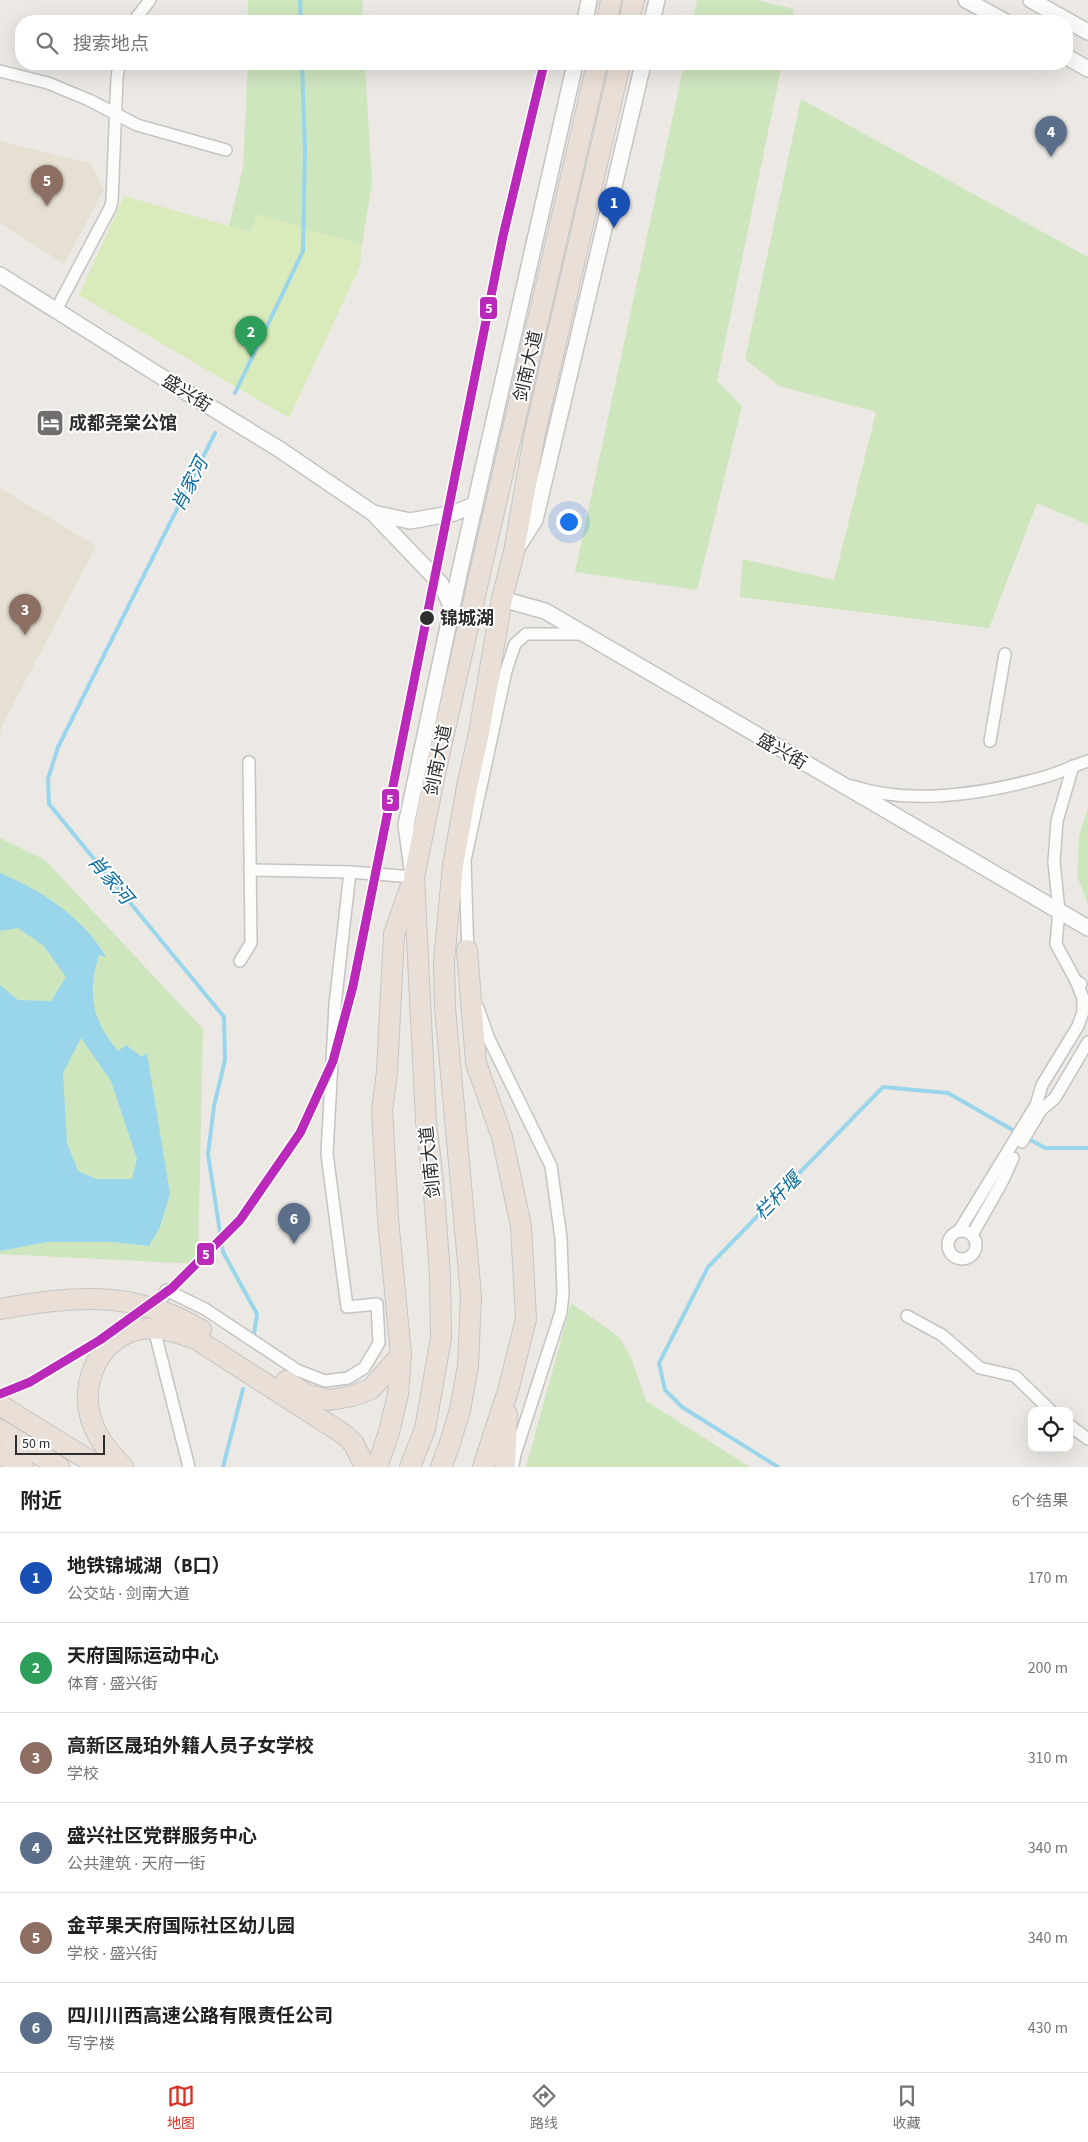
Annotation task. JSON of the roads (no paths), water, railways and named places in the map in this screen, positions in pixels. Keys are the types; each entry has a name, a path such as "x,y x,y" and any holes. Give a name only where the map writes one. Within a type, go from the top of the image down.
{"highway":[{"path":"608,15 612,0"},
{"path":"630,15 634,0"},
{"name":"剑南大道","path":"410,1467 426,1429 441,1338 440,1275 433,1180 426,1122 414,877 442,740 596,70"},
{"name":"剑南大道","path":"441,1467 460,1410 468,1366 471,1296 445,1007 444,961 453,865 502,599 514,552 534,437 619,70"},
{"path":"377,1467 389,1432 398,1394 400,1356 388,1218 382,1110 387,1072 394,934 414,877"},
{"path":"467,950 476,1063 502,1137 521,1226 526,1320 508,1392 483,1467"},
{"path":"0,1309 53,1300 84,1298 118,1300 167,1313 198,1328 307,1394 330,1400 352,1396 370,1389 400,1356"},
{"path":"123,1467 106,1448 94,1427 88,1403 90,1375 98,1359 115,1341 133,1331 154,1328 173,1331 196,1340 345,1435 354,1444 365,1467"},
{"path":"505,1467 508,1392"},
{"path":"0,1405 100,1467"},
{"path":"0,1430 59,1467"},
{"path":"0,1453 24,1467"}],"main road":[{"path":"585,15 589,0"},
{"path":"653,15 657,0"},
{"path":"966,0 993,15"},
{"path":"1031,0 1058,15"},
{"path":"1073,24 1088,32"},
{"path":"1073,60 1088,69"},
{"path":"414,877 406,825 474,505 574,70"},
{"path":"514,552 535,520 642,70"},
{"name":"盛兴街","path":"0,276 279,449 373,512"},
{"path":"373,512 410,521 454,512 474,505"},
{"path":"373,512 441,584 452,608"},
{"name":"盛兴街","path":"502,599 545,611 832,779"},
{"path":"832,779 1088,928"}],"street":[{"path":"139,15 150,0"},
{"path":"56,310 110,208 113,188 119,70"},
{"path":"0,72 48,83 89,100 137,125 226,150"},
{"path":"513,1467 515,1454 560,1312 563,1294 562,1238 551,1166 489,1040 474,996 467,950 466,860 506,671 515,644 526,634 582,634"},
{"path":"990,741 1006,654"},
{"name":"盛兴街","path":"832,779 883,794 912,796 946,794 985,790 1043,778 1088,761"},
{"path":"240,961 251,943 249,762"},
{"path":"959,1231 968,1232 972,1235 976,1244 974,1253 966,1259 956,1258 949,1253 947,1244 951,1236 959,1231 988,1182 1005,1166 1033,1115 1042,1086 1078,1026 1083,1012 1083,998 1056,944 1060,911 1054,862 1055,841 1058,821 1073,766"},
{"path":"250,870 350,872 414,877"},
{"path":"163,1297 166,1290 205,1309 297,1370 325,1381 348,1378 364,1368 379,1343 377,1304 346,1307 327,1154 335,1005 350,872"},
{"path":"1076,981 1088,989"},
{"path":"1033,1115 1055,1098 1088,1042"},
{"path":"972,1235 1002,1182 1005,1166"},
{"path":"907,1316 942,1335 980,1368 1015,1376 1047,1407"},
{"path":"155,1333 190,1467"},
{"path":"1073,1428 1088,1439"}],"water":[{"path":"0,873 46,897 74,918 97,943 106,957 99,955 95,969 93,982 94,1006 102,1028 118,1051 126,1045 142,1057 147,1053 170,1194 160,1227 149,1246 113,1242 47,1242 0,1251 0,985 18,1000 51,1001 66,977 44,946 18,928 0,931","holes":["81,1038 111,1081 137,1159 132,1179 96,1179 78,1171 67,1143 63,1073"]}],"waterway":[{"name":"肖家河","path":"300,0 301,15"},
{"name":"肖家河","path":"235,393 303,251 305,149 302,70"},
{"name":"肖家河","path":"215,433 58,747 48,779 49,804 224,1017 225,1060 214,1106 208,1154 223,1252 257,1314 254,1334"},
{"name":"栏杆堰","path":"778,1467 682,1407 665,1390 659,1363 708,1267 883,1087 948,1093 1018,1133"},
{"name":"栏杆堰","path":"1027,1138 1045,1148 1088,1148"},
{"name":"肖家河","path":"223,1467 243,1389"}],"place":[{"name":"盛兴社区党群服务中心","path":"1051,157"},
{"name":"金苹果天府国际社区幼儿园","path":"47,206"},
{"name":"地铁锦城湖（B口）","path":"614,228"},
{"name":"天府国际运动中心","path":"251,357"},
{"name":"成都尧棠公馆","path":"50,423"},
{"name":"锦城湖","path":"427,618"},
{"name":"高新区晟珀外籍人员子女学校","path":"25,635"},
{"name":"四川川西高速公路有限责任公司","path":"294,1244"}]}
